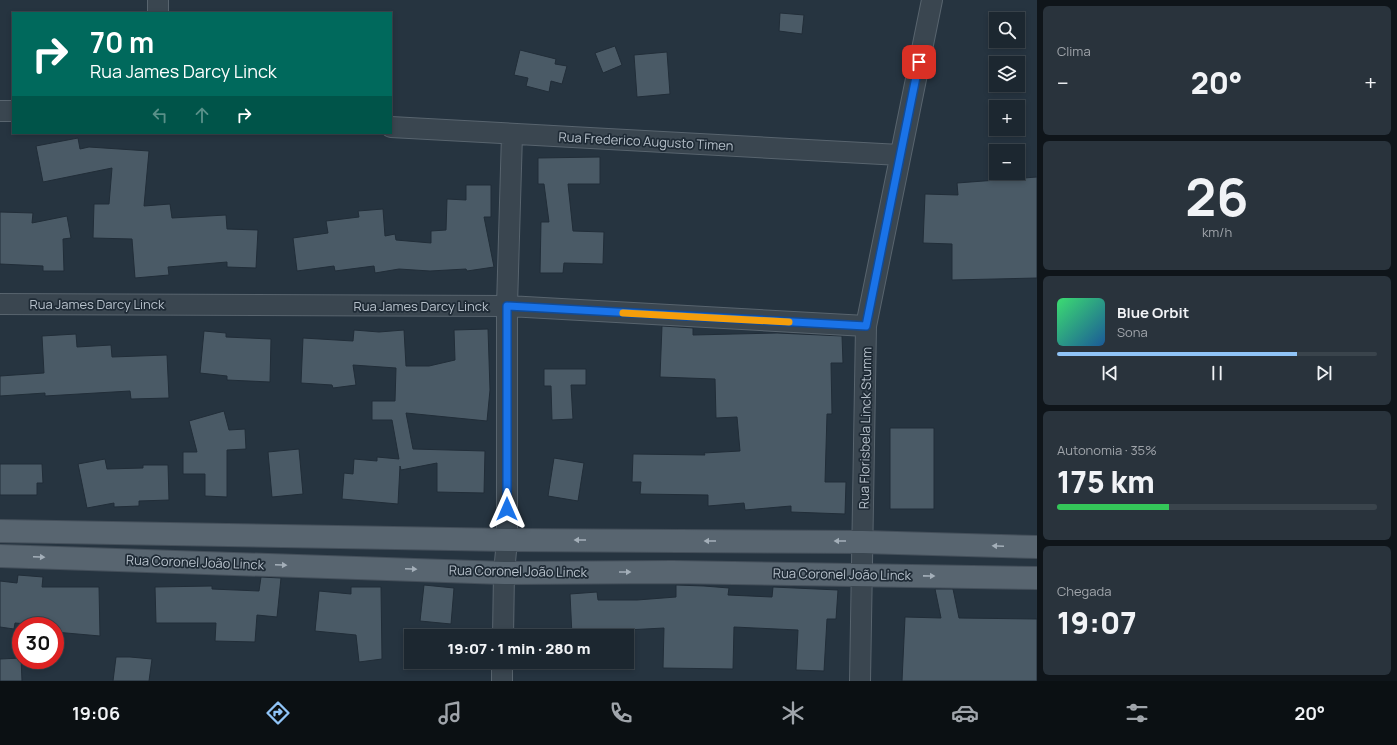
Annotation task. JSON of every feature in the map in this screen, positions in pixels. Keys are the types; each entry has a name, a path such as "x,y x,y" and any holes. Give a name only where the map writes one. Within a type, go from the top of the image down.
{"main road":[{"name":"Rua Coronel João Linck","path":"0,531 507,540 864,542 1037,547"},
{"path":"673,572 678,541"},
{"name":"Rua Coronel João Linck","path":"0,556 504,572 862,574 1037,578"}],"street":[{"path":"158,0 158,12"},
{"name":"Rua Florisbela Linck Stumm","path":"860,681 864,542 866,326 932,0"},
{"path":"0,111 12,111"},
{"name":"Rua Frederico Augusto Timen","path":"392,126 900,155"},
{"path":"503,629 504,572 507,540 507,306 512,134"},
{"name":"Rua James Darcy Linck","path":"0,304 507,306 866,326"},
{"path":"502,669 502,681"}],"building":[{"path":"780,13 804,15 802,34 779,31"},
{"path":"615,46 622,65 603,73 595,53"},
{"path":"520,50 556,59 555,64 567,66 562,84 551,81 549,92 526,86 528,78 514,75"},
{"path":"667,52 670,94 637,97 634,55"},
{"path":"78,138 80,149 89,147 149,151 144,206 170,204 172,218 226,215 227,229 258,230 256,268 227,267 227,262 168,267 169,275 135,278 132,239 93,238 94,204 109,204 112,168 43,182 36,146"},
{"path":"600,157 600,184 568,184 573,231 604,232 603,264 564,263 563,273 540,273 541,222 549,222 544,184 538,184 538,158"},
{"path":"1037,177 1037,278 952,280 952,244 923,243 925,194 958,195 957,183 997,180 1025,180 1025,178"},
{"path":"466,185 491,185 491,217 484,217 494,267 467,271 466,269 430,271 399,269 375,273 374,266 335,271 334,266 297,271 293,238 328,233 326,221 359,217 358,211 383,209 385,236 395,234 396,240 431,243 431,231 446,230 447,199 466,200"},
{"path":"0,212 33,213 32,223 67,216 71,238 63,239 64,271 43,271 43,266 0,264"},
{"path":"662,326 693,328 693,335 777,333 842,336 843,363 831,363 832,414 827,414 825,482 846,482 845,514 791,512 791,506 745,510 744,503 708,506 708,495 640,494 641,482 632,482 633,454 705,455 704,453 740,451 737,417 716,418 715,379 660,377"},
{"path":"488,329 490,390 487,421 406,413 413,449 485,451 484,493 437,492 437,463 401,470 400,466 398,504 342,499 344,473 353,474 354,459 377,461 377,457 399,459 392,420 372,420 372,401 395,401 396,368 353,365 356,385 333,388 332,385 301,383 303,338 353,341 354,330 379,332 404,330 406,366 429,366 455,360 454,330"},
{"path":"204,331 226,333 226,337 271,339 270,382 227,380 227,376 200,373"},
{"path":"76,334 77,347 111,345 112,357 167,355 169,398 131,399 130,391 45,396 45,393 0,396 0,376 44,373 42,336"},
{"path":"544,369 586,369 586,385 571,385 573,419 552,420 551,386 544,386"},
{"path":"224,411 229,430 245,429 246,449 227,450 227,497 205,496 205,474 183,474 183,452 197,452 189,421"},
{"path":"890,428 934,428 934,509 890,509"},
{"path":"299,449 303,494 272,497 268,452"},
{"path":"554,458 584,463 578,501 548,496"},
{"path":"105,459 107,469 143,468 143,465 168,465 169,500 139,501 139,506 114,507 114,503 87,508 78,464"},
{"path":"0,464 42,464 43,483 37,483 37,495 0,495"},
{"path":"18,575 43,577 42,587 99,587 100,636 64,633 64,617 12,617 12,629 0,627 0,581 17,583"},
{"path":"261,577 281,578 277,617 257,615 255,642 215,641 216,623 156,623 155,587 212,586 212,589 259,591"},
{"path":"424,585 454,588 451,624 420,621"},
{"path":"676,585 729,588 728,595 772,597 773,587 838,590 836,619 827,619 824,671 796,670 798,630 734,627 733,669 663,668 664,628 634,630 572,629 570,594 597,592 598,600 637,600 676,597"},
{"path":"351,587 381,587 382,659 359,662 356,635 315,631 319,591 351,594"},
{"path":"935,589 953,589 959,618 1037,619 1037,681 902,681 905,617 941,618"},
{"path":"116,657 152,659 149,681 113,681"},
{"path":"12,658 12,669 21,669 22,681 0,681 0,659"}],"slow traffic":[{"path":"623,313 789,322"}],"route":[{"path":"507,509 507,306 866,326 919,62"}]}
